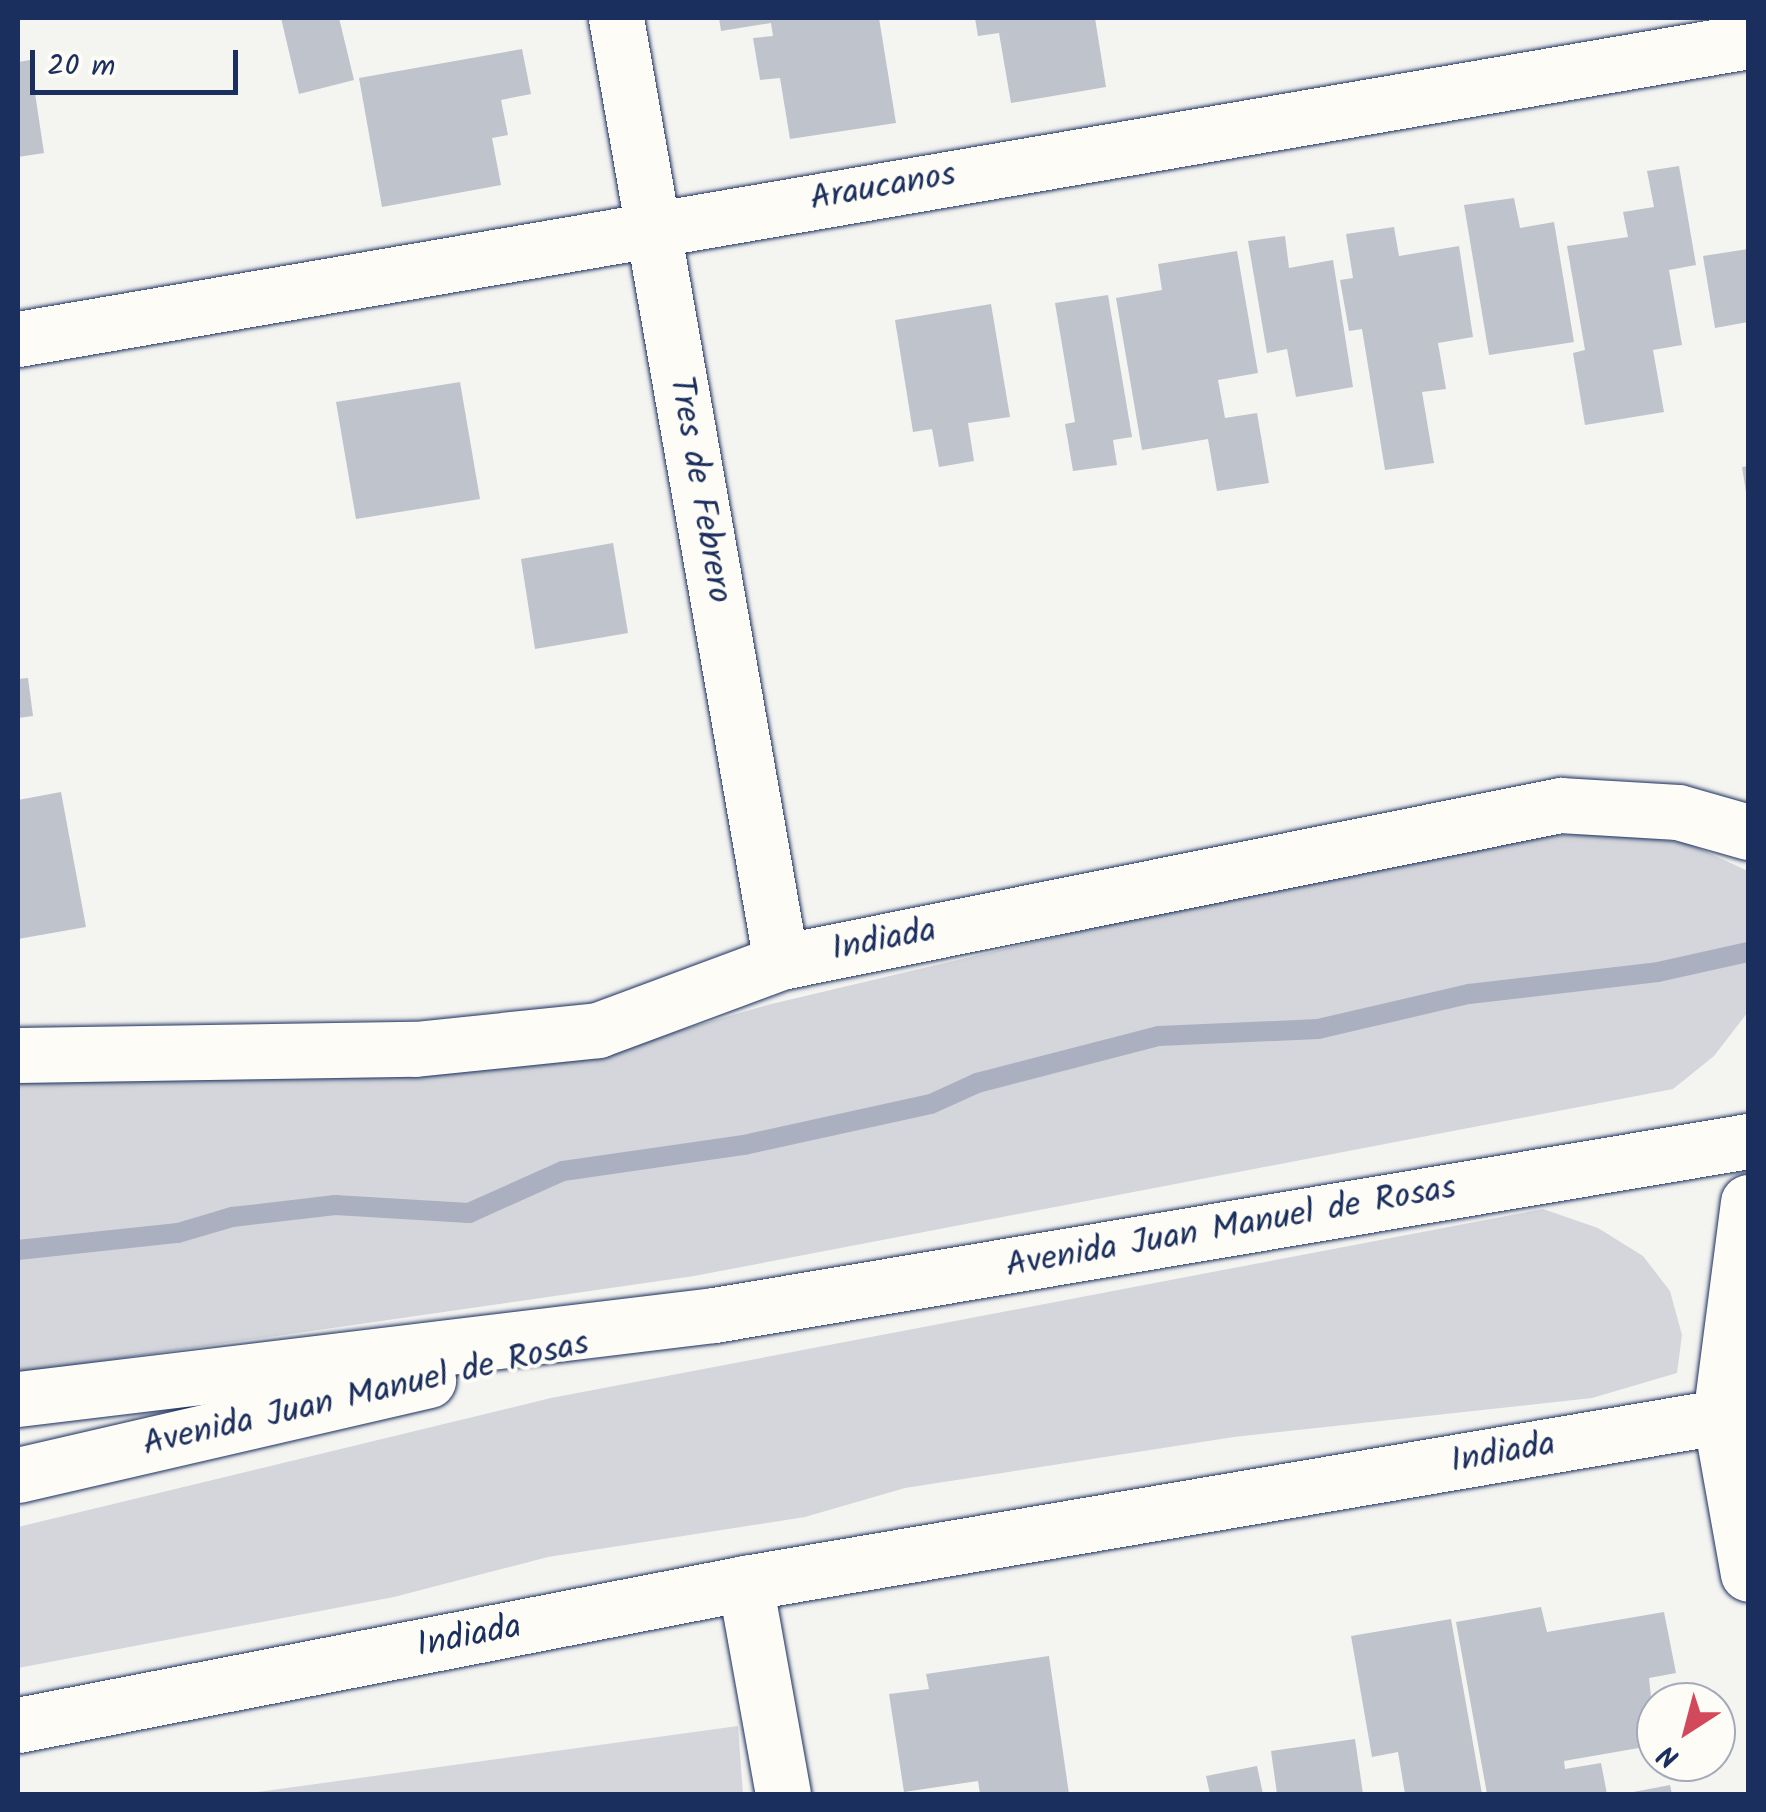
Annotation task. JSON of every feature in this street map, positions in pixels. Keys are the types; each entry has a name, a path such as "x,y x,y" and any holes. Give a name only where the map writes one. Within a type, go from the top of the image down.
{"street":[{"name":"Tres de Febrero","path":"616,18 781,962"},
{"name":"Araucanos","path":"18,338 1748,41"},
{"name":"Indiada","path":"18,1055 416,1050 598,1030 781,962 1560,804 1678,812 1748,832"},
{"name":"Avenida Juan Manuel de Rosas","path":"18,1399 714,1315 1748,1140"},
{"path":"1748,1202 1734,1414 1748,1574"},
{"name":"Avenida Juan Manuel de Rosas","path":"18,1475 714,1315"},
{"name":"Indiada","path":"18,1725 746,1583 1734,1414"},
{"path":"746,1583 783,1794"}],"shaded area":[{"path":"1612,834 1687,843 1748,871 1748,1012 1714,1056 1673,1089 694,1276 18,1373 18,1081 582,1059 767,1005 1483,836"},
{"path":"1543,1209 1598,1228 1643,1256 1670,1291 1682,1335 1677,1373 1592,1398 1234,1437 905,1488 805,1517 548,1557 394,1597 18,1668 18,1527 551,1398"},
{"path":"738,1726 743,1794 243,1794"}],"building":[{"path":"281,18 339,18 354,80 299,94"},
{"path":"719,18 879,18 896,123 790,139 780,78 760,80 753,38 773,36 771,23 721,31"},
{"path":"975,18 1095,18 1106,87 1011,103 999,33 978,36"},
{"path":"522,49 531,94 501,100 508,135 492,138 501,185 382,207 359,78"},
{"path":"30,60 44,153 18,157 18,62"},
{"path":"1679,166 1696,265 1669,270 1682,345 1653,350 1664,412 1585,425 1573,353 1585,350 1567,246 1628,237 1623,212 1654,207 1647,171"},
{"path":"1514,198 1520,228 1554,222 1574,342 1489,355 1464,205"},
{"path":"1394,227 1399,256 1459,246 1473,337 1438,343 1446,389 1422,392 1434,463 1385,470 1362,329 1349,331 1340,280 1353,278 1346,234"},
{"path":"1285,236 1289,268 1333,260 1353,387 1296,397 1287,349 1267,353 1248,241"},
{"path":"1748,249 1748,322 1715,328 1703,256"},
{"path":"1237,251 1258,373 1218,380 1225,418 1257,413 1269,483 1217,491 1208,439 1142,450 1116,298 1162,290 1158,264"},
{"path":"1108,295 1132,437 1113,440 1117,465 1073,471 1065,424 1075,422 1055,303"},
{"path":"991,304 1010,417 968,423 974,461 939,467 932,429 913,432 895,320"},
{"path":"460,382 480,499 356,519 336,402"},
{"path":"1748,466 1748,492 1746,492 1742,467"},
{"path":"613,543 628,633 535,649 521,559"},
{"path":"28,678 33,716 18,718 18,679"},
{"path":"61,792 86,927 18,939 18,800"},
{"path":"1541,1607 1547,1632 1664,1612 1676,1673 1636,1682 1636,1748 1564,1761 1565,1769 1601,1763 1607,1794 1487,1794 1456,1622"},
{"path":"1451,1619 1482,1794 1405,1794 1398,1752 1372,1757 1351,1636"},
{"path":"1049,1656 1069,1794 980,1794 978,1781 904,1792 889,1694 929,1689 926,1674"},
{"path":"1355,1739 1363,1794 1277,1794 1271,1751"},
{"path":"1257,1766 1263,1794 1210,1794 1206,1776"},
{"path":"1670,1785 1672,1794 1628,1794 1628,1793"}],"waterway":[{"path":"18,1250 178,1233 232,1217 335,1205 469,1213 563,1171 744,1145 931,1104 977,1083 1159,1036 1318,1029 1469,994 1658,972 1748,952"}]}
